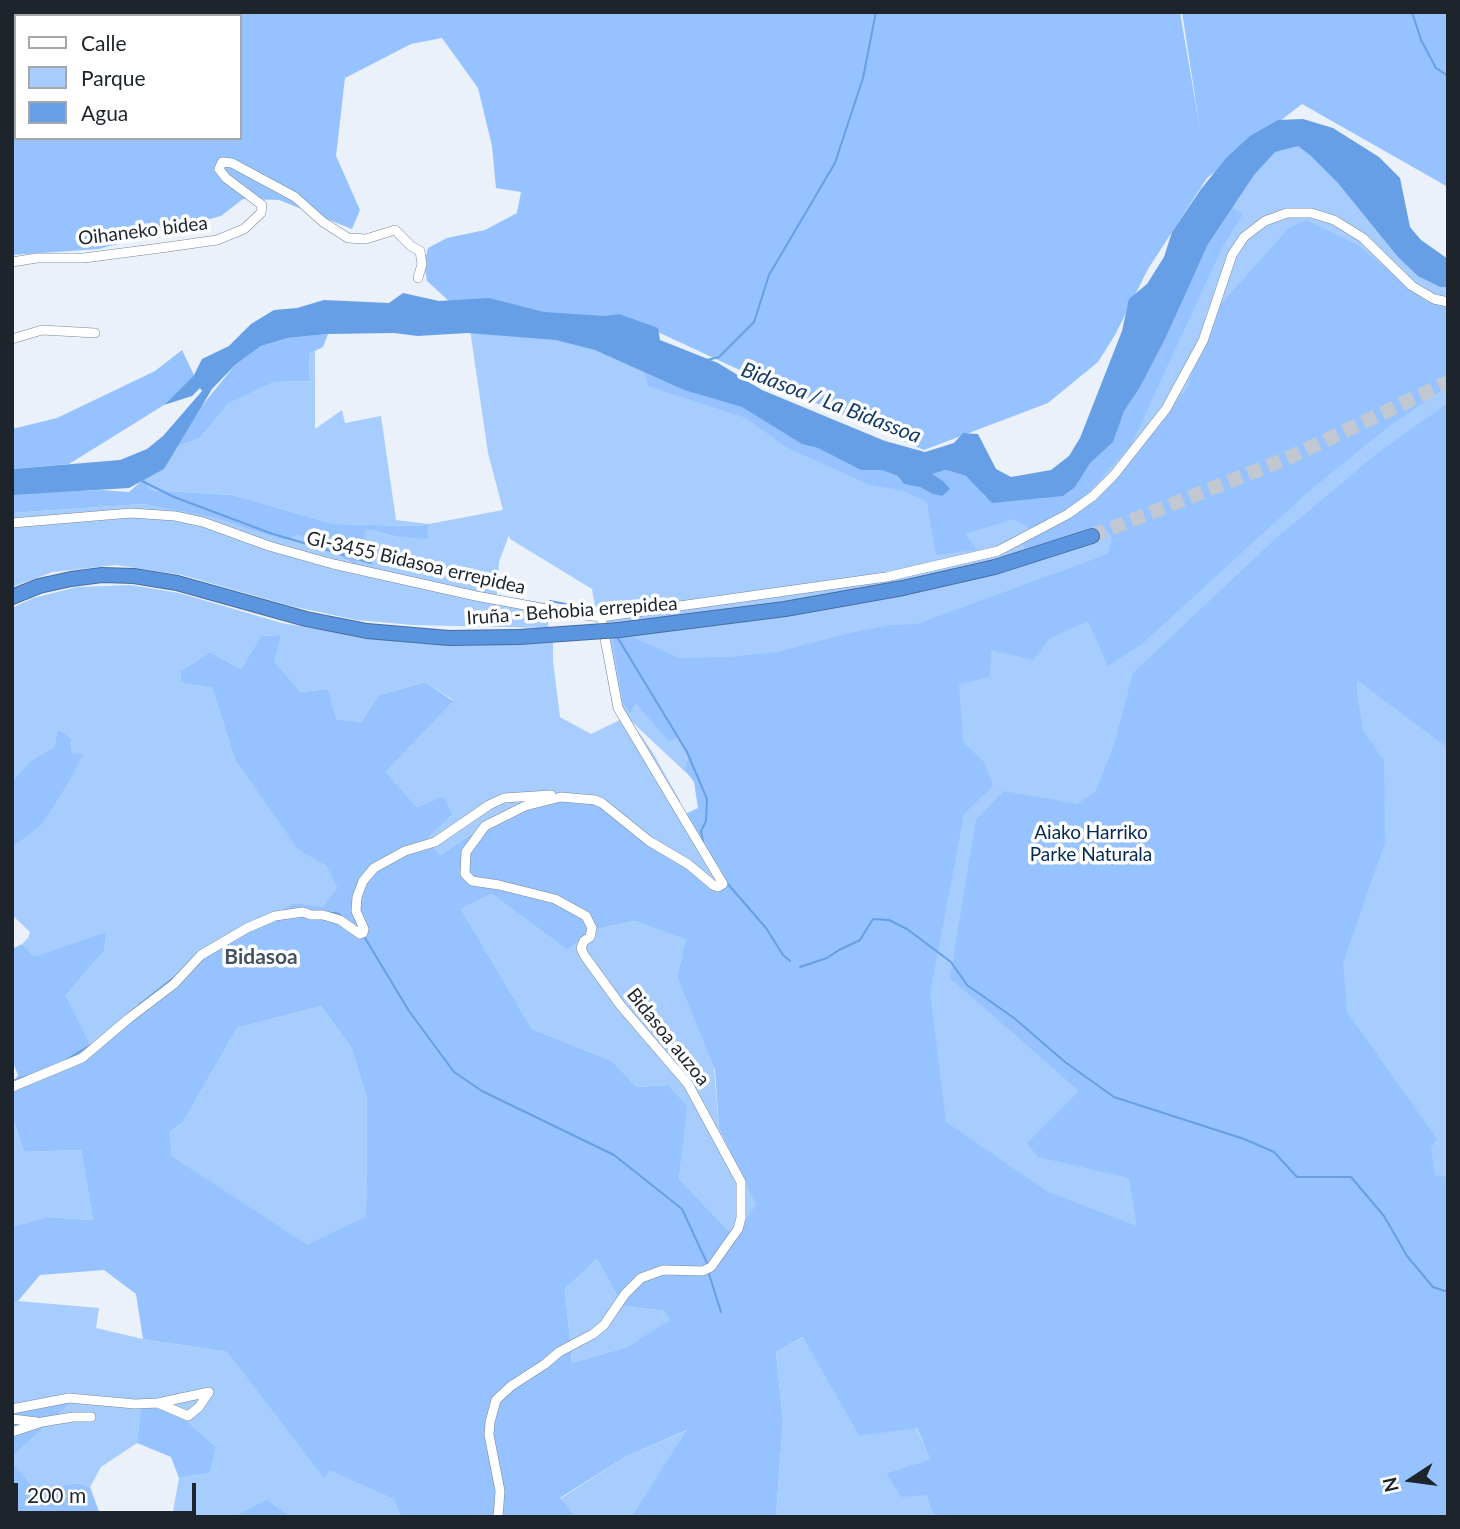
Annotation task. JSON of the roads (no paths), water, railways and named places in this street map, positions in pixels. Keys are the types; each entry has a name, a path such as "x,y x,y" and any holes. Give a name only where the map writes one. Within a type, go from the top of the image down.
{"highway":[{"name":"Iruña - Behobia errepidea","path":"12,597 39,586 71,579 124,575 167,581 294,616 367,631 449,638 519,637 619,630 774,611 903,588 995,566 1092,536"}],"street":[{"name":"Oihaneko bidea","path":"12,262 37,258 84,258 168,247 217,240 244,229 261,213 262,205 226,178 219,169 222,162 232,163 295,197 323,222 348,238 366,239 395,230 420,251 422,264 418,278"},
{"name":"GI-3455 Bidasoa errepidea","path":"12,523 131,513 175,516 333,564 476,596 601,617 886,578 998,551 1068,514 1093,496 1114,475 1166,409 1203,341 1233,255 1251,230 1274,216 1311,213 1334,220 1363,238 1412,286 1434,299 1448,302"},
{"path":"12,339 42,330 95,333"},
{"name":"Bidasoa auzoa","path":"12,1087 82,1058 174,984 201,955 247,928 275,916 303,912 340,920 360,934 363,933 364,929 356,911 357,897 363,881 374,868 405,851 435,842 489,804 504,798 552,795 595,800 649,841 688,863 713,884 718,887 723,884 618,708 601,617"},
{"name":"Bidasoa auzoa","path":"498,1517 500,1490 489,1435 496,1400 559,1352 604,1325 625,1294 641,1278 663,1270 703,1271 711,1268 738,1229 741,1218 741,1182 688,1084 621,1006 580,948 590,937 592,929 586,916 555,899 472,881 466,874 466,852 485,826 525,806 561,797"},
{"path":"12,1409 69,1398 135,1404 158,1403 209,1392 199,1407 188,1416 158,1403"},
{"path":"12,1433 43,1422 73,1417 91,1418"},
{"path":"12,1419 43,1422"}],"water":[{"path":"1303,119 1333,128 1379,157 1400,178 1410,227 1421,240 1448,259 1448,287 1440,287 1418,276 1398,257 1338,183 1310,155 1298,146 1275,152 1254,175 1208,244 1165,339 1124,411 1113,442 1090,463 1075,487 1063,496 992,503 965,475 945,470 932,474 950,489 942,496 933,494 920,487 904,484 898,476 882,470 861,470 818,448 802,444 742,407 684,390 595,350 556,340 467,333 418,336 394,333 328,334 288,338 261,346 235,365 212,389 164,469 129,488 12,495 12,469 120,460 147,449 163,436 202,391 200,388 192,396 164,405 194,375 202,359 229,346 251,324 274,310 297,308 324,300 389,303 403,293 439,301 489,298 544,312 605,316 619,314 658,328 660,340 718,363 762,390 885,441 925,452 954,443 963,433 978,434 996,469 1011,477 1051,470 1069,456 1080,438 1122,331 1129,299 1147,284 1164,257 1172,232 1201,189 1227,157 1250,136 1278,120"}],"waterway":[{"path":"707,360 719,357 754,322 769,275 835,163 863,78 876,12"},
{"path":"1412,12 1421,40 1436,68 1448,76"},
{"name":"Bidasoa / La Bidassoa","path":"958,468 1003,482"},
{"path":"142,481 174,497 270,533 371,563"},
{"path":"550,601 587,608"},
{"path":"616,635 687,752 707,799 706,821 701,831 703,842"},
{"path":"727,883 790,961"},
{"path":"329,913 340,915"},
{"path":"800,967 827,958 860,940 873,919 889,920 907,929 951,962 967,985 1014,1018 1065,1062 1114,1097 1244,1139 1274,1152 1297,1177 1351,1177 1384,1216 1407,1256 1433,1287 1448,1292"},
{"path":"365,938 409,1011 454,1072 482,1091 614,1155 682,1209 707,1263"},
{"path":"139,1005 176,976"},
{"path":"66,1060 94,1043"},
{"path":"12,1081 28,1076"},
{"path":"709,1274 721,1312"}],"tunnel":[{"path":"1092,536 1288,458 1448,382"}],"district":[{"name":"Bidasoa","path":"261,957"}],"park label":[{"name":"Aiako Harriko Parke Naturala","path":"1091,844"}]}
